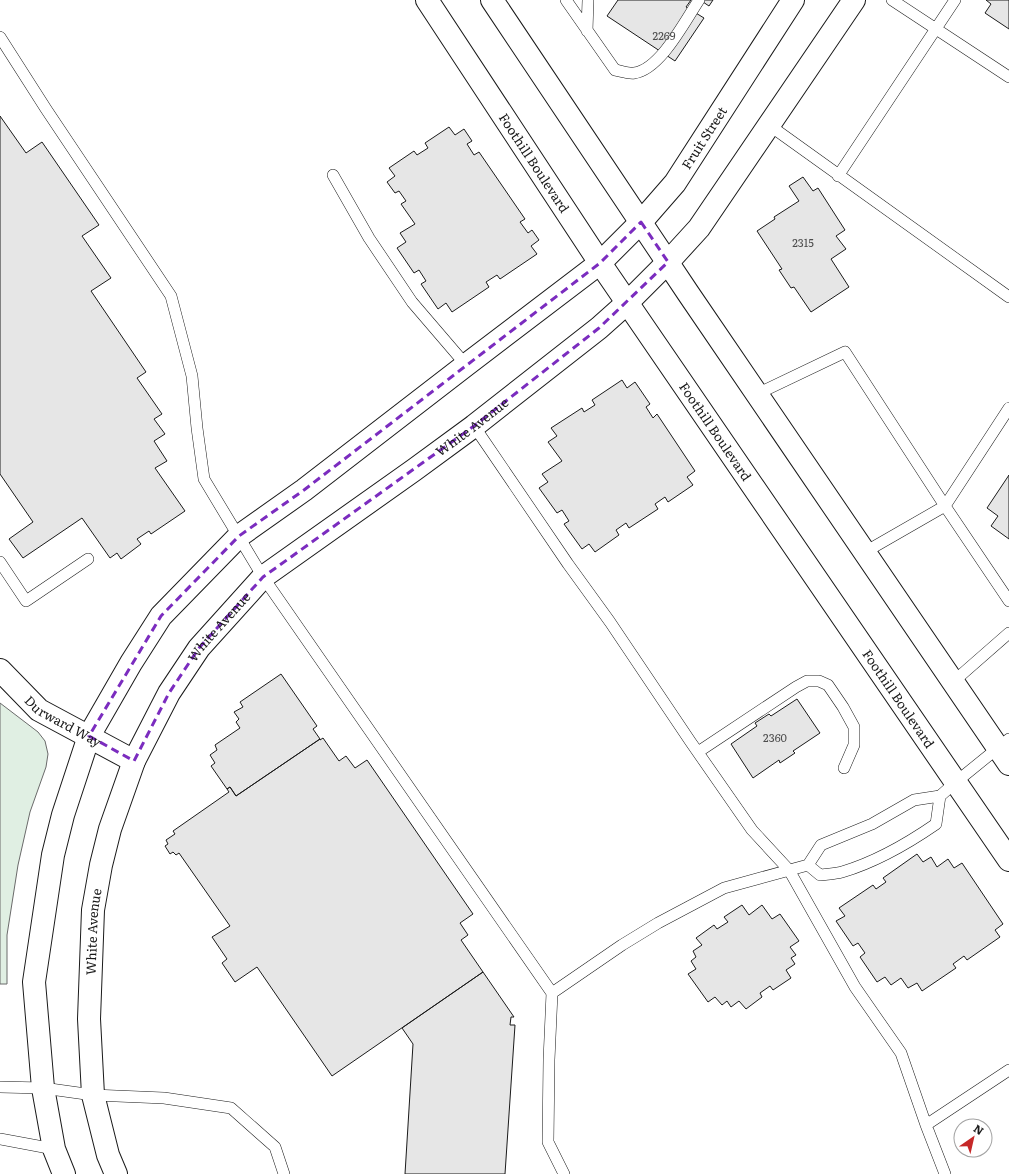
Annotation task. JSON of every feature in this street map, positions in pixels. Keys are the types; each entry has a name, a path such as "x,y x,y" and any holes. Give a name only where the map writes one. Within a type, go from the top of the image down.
{"main road":[{"name":"Foothill Boulevard","path":"427,0 948,789 1009,860"},
{"path":"492,0 952,682 1005,750"},
{"name":"Fruit Street","path":"600,263 641,222 675,183 793,0"},
{"path":"668,262 699,228 854,0"},
{"name":"White Avenue","path":"116,1174 108,1155 93,1095 89,1019 93,910 101,865 110,829 134,760 169,693 199,648 263,577 474,426 598,328 627,303 668,262"},
{"path":"64,1174 54,1149 43,1088 34,982 53,855 63,815 89,736 131,663 161,616 239,536 313,483 600,263"},
{"name":"Durward Way","path":"0,670 39,710 134,760"}],"lane":[{"path":"566,0 616,70 634,73 653,65 664,54 699,0"},
{"path":"587,31 588,0"},
{"path":"892,0 1009,77"},
{"path":"838,176 955,0"},
{"path":"0,37 46,109 172,296 192,376 196,428 204,479 263,577 552,993 549,1060 548,1142 564,1174"},
{"path":"769,125 838,176 1009,297"},
{"path":"333,175 369,238 412,302 466,365"},
{"path":"757,394 845,352 1009,601"},
{"path":"864,552 945,506 1009,408"},
{"path":"474,426 752,830 789,870 855,987 901,1053 945,1174"},
{"path":"0,562 26,601 88,559"},
{"path":"952,682 1009,633"},
{"path":"698,752 796,687 807,681 819,681 828,685 854,727 854,745 844,768"},
{"path":"552,993 622,945 658,923 724,888 808,864 822,845 872,824 914,800 948,789 1005,750"},
{"path":"808,864 820,875 841,872 877,858 916,838 936,824 948,789"},
{"path":"926,1125 1009,1070"},
{"path":"0,1087 43,1088 93,1095 164,1098 231,1108 275,1148 284,1174"},
{"path":"0,1138 54,1149"}],"highlighted area":[{"path":"641,222 668,262 599,328 474,426 263,577 199,648 169,693 134,761 89,736 161,616 239,536 304,490 600,263"}],"green space":[{"path":"0,703 38,732 45,741 48,754 46,767 30,812 18,865 7,935 7,984 0,984"}],"building":[{"path":"618,0 691,0 686,7 704,18 675,61 607,16"},
{"path":"700,0 713,0 709,6"},
{"path":"986,0 1009,0 1009,29 985,13 991,4"},
{"path":"0,116 26,153 42,142 99,225 82,236 111,278 91,291 146,372 137,378 162,414 154,419 165,434 154,441 167,461 155,468 185,511 151,534 149,531 137,539 141,544 121,559 117,553 110,558 82,518 23,558 9,539 33,522 0,474"},
{"path":"449,127 455,135 464,129 472,141 467,144 474,155 479,152 525,219 520,222 528,233 532,230 539,240 531,246 537,254 500,279 497,275 486,282 489,287 452,312 446,303 438,309 421,284 426,281 419,270 414,273 397,248 406,242 400,233 415,224 401,204 406,201 399,191 395,193 387,182 395,176 389,168 414,151 417,155 428,148 425,143"},
{"path":"803,177 813,191 818,188 845,230 836,236 846,249 831,259 849,287 811,312 794,287 791,288 779,270 782,269 757,231 775,219 774,217 799,201 789,186"},
{"path":"622,380 627,388 635,382 650,404 646,407 653,418 657,414 695,471 687,477 693,485 668,502 665,497 655,504 658,509 629,528 626,523 616,530 619,535 595,552 589,544 582,549 564,524 569,521 562,510 557,513 539,488 548,482 542,474 562,461 548,442 557,436 551,428 582,408 584,412 595,405 592,400"},
{"path":"1009,475 1009,539 991,526 998,516 987,508"},
{"path":"281,674 317,726 313,729 320,739 236,796 230,787 227,789 211,766 215,763 210,755 217,750 215,745 240,728 236,722 239,719 234,712 243,707 240,702"},
{"path":"797,699 820,733 793,751 795,753 780,763 779,760 753,778 731,744 757,726 755,723 769,714 771,716"},
{"path":"323,738 339,761 346,756 355,768 367,760 473,914 460,923 468,935 461,940 483,972 332,1076 257,967 235,982 222,963 227,959 212,937 230,926 179,853 176,855 173,852 170,854 165,846 168,844 166,840 175,834 173,831 229,792 227,789 230,787 236,796"},
{"path":"917,854 923,862 931,857 937,867 948,859 954,868 962,863 1003,924 995,930 1000,937 967,960 964,956 953,964 956,968 922,991 917,983 908,988 901,978 891,985 885,977 877,982 860,957 865,953 858,943 853,946 836,921 845,916 839,908 873,885 876,889 886,882 883,878"},
{"path":"742,905 749,915 762,905 772,919 780,914 799,941 790,947 796,955 791,958 795,964 786,970 791,978 773,990 770,986 760,993 762,997 746,1009 739,1001 731,1007 727,1001 722,1005 715,997 708,1002 688,974 696,969 691,961 696,957 693,951 702,945 696,938 714,925 717,929 728,922 724,917"},
{"path":"483,972 514,1017 511,1017 510,1025 515,1025 505,1174 405,1174 413,1044 402,1028"}]}
